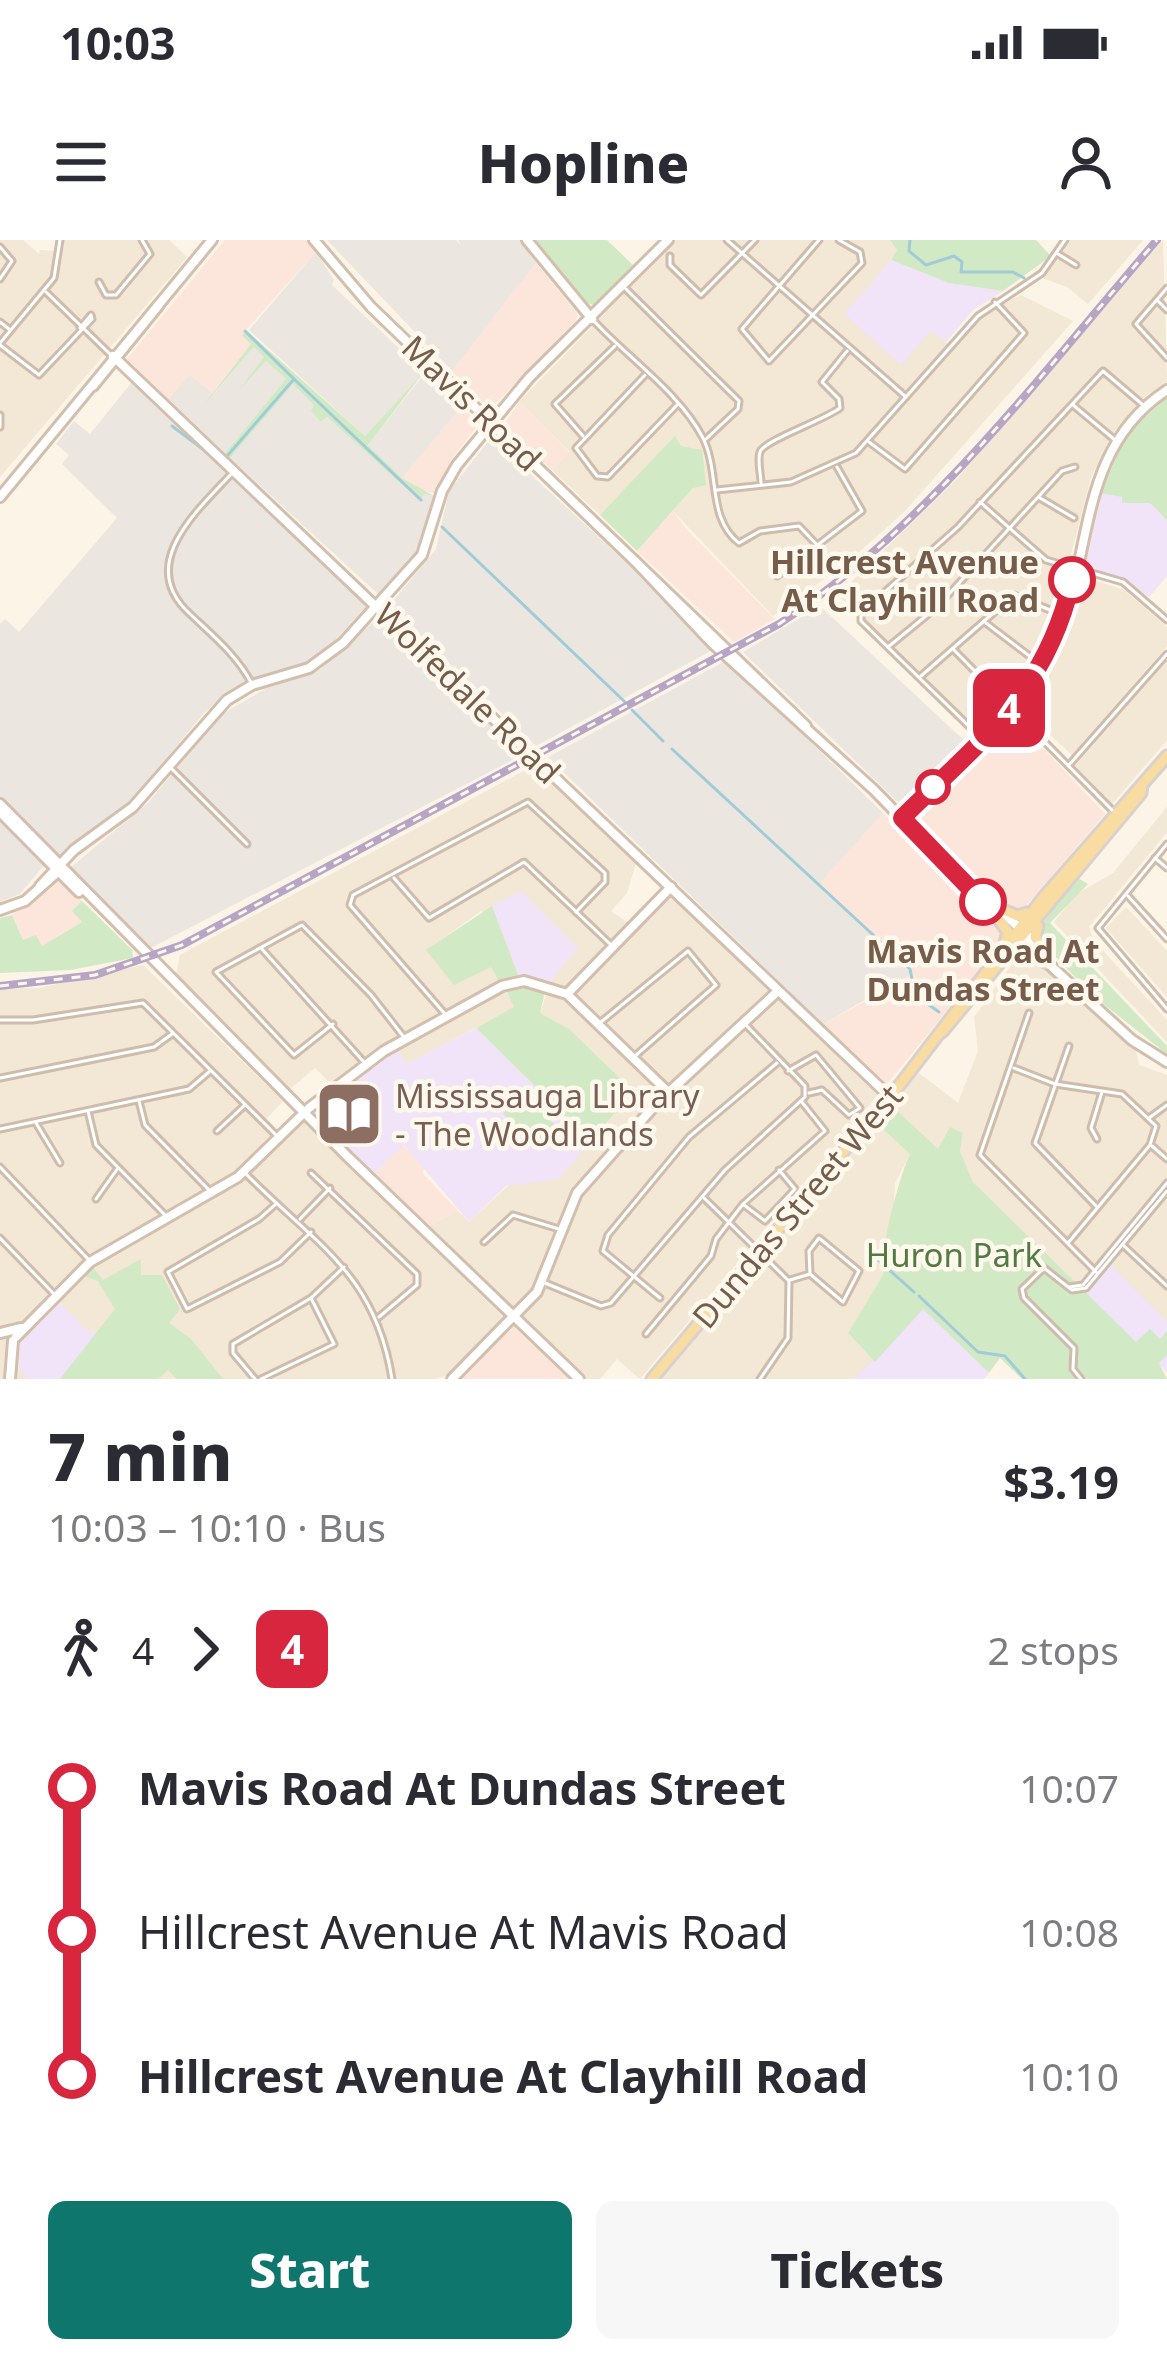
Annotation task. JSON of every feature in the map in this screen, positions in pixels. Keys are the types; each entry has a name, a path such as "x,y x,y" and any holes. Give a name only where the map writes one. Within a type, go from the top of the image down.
{"main road":[{"name":"Dundas Street West","path":"942,1032 1000,967 1021,934 1167,755"},
{"path":"997,911 1021,916 1048,900"},
{"path":"1047,959 1035,933 1048,900"},
{"path":"997,911 1008,932 1001,953"},
{"name":"Dundas Street West","path":"652,1379 1021,934"},
{"path":"1000,967 1022,950 1047,959"}],"street":[{"path":"60,240 59,264 45,290 0,344 39,375 80,328"},
{"path":"99,282 106,295 116,295 150,254 142,240"},
{"path":"0,497 212,240"},
{"name":"Mavis Road","path":"314,240 356,292 635,561 711,642 1132,1040 1167,1062"},
{"path":"526,240 592,319 678,404 704,440 721,525 736,542 760,531 799,526 819,547"},
{"path":"0,910 18,905 80,847 134,807 214,711 253,685 317,664 377,607 422,555 446,483 491,424 530,377 625,288 668,240"},
{"path":"727,240 907,398"},
{"path":"670,256 670,265 701,295 755,240"},
{"path":"819,240 741,331 767,360 778,356 862,263 860,252 839,240"},
{"path":"717,490 791,482 836,466 869,442 994,301 1031,282 1065,240"},
{"path":"0,247 12,261 0,279"},
{"path":"1058,254 1076,265"},
{"path":"625,288 739,401 738,409 704,440"},
{"path":"1167,288 1136,325 1167,358"},
{"name":"Wolfedale Road","path":"45,290 890,1096"},
{"path":"1157,300 1167,310"},
{"path":"869,442 905,469 1024,332 994,301"},
{"path":"0,322 10,330"},
{"path":"585,437 555,403 616,344"},
{"path":"761,485 761,448 770,439 796,433 840,408 839,399 822,382 848,350"},
{"path":"981,738 861,621 861,613 980,502 1106,370 1144,407"},
{"path":"646,374 585,437 576,456 606,478 678,404"},
{"path":"902,818 1011,707 1043,665 1064,615 1097,478 1115,440 1144,407 1167,390"},
{"path":"1072,404 1115,440"},
{"path":"0,415 0,427"},
{"path":"794,424 796,433"},
{"path":"777,576 862,509 836,466"},
{"path":"888,646 937,607 1061,471 1075,467"},
{"path":"235,470 181,528 169,573 178,602 236,658 253,685"},
{"path":"1038,497 1074,518"},
{"path":"980,502 1046,560 1123,582 1167,620"},
{"path":"920,677 1014,595 1064,615"},
{"path":"985,621 1043,665"},
{"path":"954,650 1069,765 1078,782 1118,815"},
{"path":"1069,765 1167,654"},
{"path":"168,766 248,844"},
{"path":"446,1016 350,904 353,895 532,802 605,873 605,882 576,912"},
{"path":"0,808 304,1113 579,1379"},
{"path":"1167,844 1097,928 1167,1009"},
{"path":"1155,858 1167,868"},
{"path":"393,876 429,918 524,862 613,947"},
{"path":"567,994 671,887"},
{"path":"1125,893 1167,939"},
{"path":"333,1024 294,1054 219,981 220,968 302,925 371,995 404,1038"},
{"path":"260,946 365,1064"},
{"path":"599,1024 688,951 716,985 633,1058"},
{"path":"10,1379 9,1336 90,1262 244,1172 304,1113 404,1038 518,981 567,994 668,1092"},
{"path":"452,1379 543,1282 577,1193 668,1092 778,990"},
{"path":"0,1020 33,1021 138,1001 279,1137"},
{"path":"1029,1013 980,1155 1096,1272"},
{"path":"745,1024 807,1093"},
{"path":"0,1078 154,1047 173,1033"},
{"path":"1070,1046 1036,1143 1098,1207"},
{"path":"543,1282 606,1306 702,1197 807,1093 822,1090 849,1115 860,1108 816,1054 788,1070"},
{"path":"659,1298 603,1251 612,1229 689,1137 779,1062"},
{"path":"1012,1067 1055,1084 1122,1094 1149,1118 1156,1132 1068,1243"},
{"path":"0,1129 189,1089 210,1071"},
{"path":"1097,1139 1091,1128 1102,1090"},
{"path":"139,1099 145,1125 211,1193"},
{"path":"646,1334 711,1256 743,1204 825,1131 801,1101"},
{"path":"217,1131 245,1105"},
{"path":"1149,1118 1167,1105"},
{"path":"88,1110 94,1143 167,1217"},
{"path":"35,1121 60,1163"},
{"path":"1150,1145 1167,1159"},
{"path":"0,1167 90,1262"},
{"path":"96,1199 118,1168"},
{"path":"743,1204 765,1221 795,1189 778,1169"},
{"path":"244,1172 345,1266 377,1318 392,1379"},
{"path":"311,1173 419,1279 390,1312 377,1318"},
{"path":"1121,1243 1167,1183"},
{"path":"299,1220 330,1188"},
{"path":"1082,1379 1073,1369 1074,1348 1021,1294 1042,1269 1067,1286 1084,1289 1167,1191"},
{"path":"702,1197 789,1280 788,1338 760,1379"},
{"path":"276,1204 259,1220 167,1272 188,1309 280,1262 311,1232"},
{"path":"484,1242 513,1215 560,1230"},
{"path":"0,1238 55,1295"},
{"path":"819,1238 859,1271 840,1303 810,1274 808,1254 819,1238"},
{"path":"1121,1243 1167,1286"},
{"path":"311,1298 334,1344 258,1379 233,1353 233,1343 311,1298 345,1266"},
{"path":"789,1280 810,1274"}],"shaded area":[{"path":"0,240 23,240 39,254 40,250 56,251 55,240 169,240 187,257 0,477"},
{"path":"225,240 306,240 316,252 246,330 243,337 252,344 213,393 190,376 168,399 127,359"},
{"path":"327,240 456,240 461,245 458,240 521,240 536,263 452,371"},
{"path":"676,240 894,240 897,250 891,260 845,314 931,330 954,348 990,309 1021,295 1073,321 905,511 849,561 773,616 673,511 693,488 676,437 600,515 552,470 570,452 519,402"},
{"path":"1069,240 1143,240 1088,304 1067,287 1042,278"},
{"path":"1163,240 1167,382 1143,398 1113,433 1091,477 1046,651 1011,700 979,732 838,595 956,480"},
{"path":"316,252 334,280 332,285 424,372 365,436 249,330"},
{"path":"891,260 949,283 1003,291 973,310 946,342 931,331 901,365 844,314"},
{"path":"536,263 577,313 576,321 495,404 485,404 452,371"},
{"path":"254,347 265,357 239,390 266,360 287,378 225,453 168,399 190,375 214,394"},
{"path":"425,373 461,407 402,478 368,445"},
{"path":"132,382 369,603 331,645 299,668 231,689 204,713 133,798 58,856 0,799 0,624 5,619 19,632 117,518 62,464 69,455 56,444 74,421 90,434"},
{"path":"293,383 315,405 321,422 327,417 419,500 424,494 434,496 417,550 378,594 230,458"},
{"path":"519,402 570,453 552,470 504,425"},
{"path":"461,407 479,423 451,460 436,494 418,490 402,478"},
{"path":"491,438 718,647 536,746 389,606 436,549 449,491"},
{"path":"1100,493 1122,497 1123,503 1150,503 1167,520 1167,576 1149,597 1123,579 1080,568"},
{"path":"673,511 775,619 734,642 637,551"},
{"path":"1085,577 1124,590 1167,627 1167,646 1072,755 1023,710 1023,704 1053,665"},
{"path":"820,606 969,745 905,809 743,652"},
{"path":"376,619 526,753 149,949 70,868 148,803 222,714 274,684 321,669"},
{"path":"727,660 883,813 818,885 914,972 823,1024 548,757"},
{"path":"1167,660 1167,740 1112,804 1075,766"},
{"path":"1013,716 1105,814 1019,914 915,821"},
{"path":"533,766 636,863 627,893 611,911 637,929 671,896 878,1095 640,1379 617,1359 600,1379 587,1379 426,1227 458,1211 469,1222 510,1184 559,1179 569,1029 540,1013 555,970 578,948 481,911 427,950 491,966 515,1007 405,1065 391,1041 331,1084 315,1068 290,1089 176,975 180,955"},
{"path":"1167,807 1167,832 1089,927 1094,941 1167,1020 1167,1042 1054,922 1077,894 1113,873"},
{"path":"883,813 1004,931 1003,942 887,1084 823,1024 890,988 818,884"},
{"path":"0,817 45,864 20,894 0,902"},
{"path":"56,879 82,901 73,911 82,922 42,946 23,940 12,915"},
{"path":"521,891 578,948 549,983 519,977 492,906"},
{"path":"1126,907 1167,951 1167,997 1106,928"},
{"path":"1030,954 1136,1051 1139,1065 1167,1075 1167,1322 1101,1258 1077,1285 973,1182 960,1151 963,1133 950,1127 938,1150 892,1106 919,1073 958,1103 978,1051 974,1017 1018,956"},
{"path":"143,965 283,1101 261,1125 280,1142 303,1120 503,1317 452,1374 435,1379 0,1379 0,989 39,988"},
{"path":"476,1028 591,1141 559,1179 506,1186 469,1222 404,1145 374,1174 315,1112 397,1048 406,1064"},
{"path":"877,1124 910,1154 895,1183 893,1227 879,1260 883,1275 848,1333 875,1362 854,1379 662,1379"},
{"path":"403,1145 458,1211 426,1227 374,1174"},
{"path":"1109,1263 1167,1322 1167,1372 1084,1292"},
{"path":"57,1300 89,1332 96,1331 94,1339 60,1379 29,1379 19,1369 18,1343"},
{"path":"923,1308 989,1373 984,1379 854,1379"},
{"path":"514,1327 569,1379 461,1379"}],"green space":[{"path":"535,240 607,240 633,265 595,305 586,303"},
{"path":"890,240 1036,240 1051,256 1003,291 949,283 891,260 897,250"},
{"path":"246,330 365,436 424,372 368,445 402,478 434,496 424,494 420,501 327,417 321,422 311,411 314,405 293,384 230,458 225,453 286,379 266,361 238,391 264,357 254,347 203,406 251,344 242,336"},
{"path":"1167,397 1167,520 1150,503 1122,503 1122,497 1100,493 1127,434"},
{"path":"675,436 681,446 702,450 706,485 693,488 637,551 600,515"},
{"path":"1076,877 1088,884 1050,923 1167,1046 1167,1054 1092,995 1038,938 1039,929"},
{"path":"82,901 132,950 133,958 70,970 0,973 0,918 12,915 23,940 36,935 42,946 82,922 72,911"},
{"path":"492,906 519,977 500,983 491,967 454,985 426,950"},
{"path":"521,986 545,992 540,1013 569,1029 633,1091 591,1141 476,1028 514,1007 506,990"},
{"path":"522,1094 561,1130 542,1150 503,1114"},
{"name":"Huron Park","path":"892,1106 938,1149 950,1127 963,1133 960,1151 973,1182 1136,1342 1150,1329 1160,1339 1167,1331 1167,1355 1159,1363 1167,1379 1022,1379 1000,1358 989,1373 923,1309 875,1362 848,1333 883,1275 891,1215 910,1154 877,1124"},
{"path":"141,1259 141,1275 162,1275 180,1309 169,1323 191,1339 223,1379 177,1379 168,1370 158,1379 60,1379 115,1309 98,1281 81,1275 92,1266 103,1280"}],"waterway":[{"path":"910,240 909,251 926,265 954,256 962,262 961,272 1013,272 1024,278"},
{"path":"245,331 294,379"},
{"path":"228,455 294,379 421,500"},
{"path":"172,426 212,456"},
{"path":"442,527 625,702"},
{"path":"632,710 663,741"},
{"path":"672,749 910,969 915,995 939,1012"},
{"path":"878,1260 914,1292"},
{"path":"919,1296 978,1352 1005,1356 1025,1379"}],"railway":[{"path":"0,986 95,975 182,945 779,624 834,585 934,495 1157,240"}],"bus line":[{"name":"4","path":"983,902 902,818 1033,682 1059,632 1072,580"}],"place":[{"name":"Hillcrest Avenue At Clayhill Road","path":"1072,580"},
{"name":"Mavis Road At Dundas Street","path":"983,902"},
{"name":"Mississauga Library - The Woodlands","path":"349,1114"}]}
